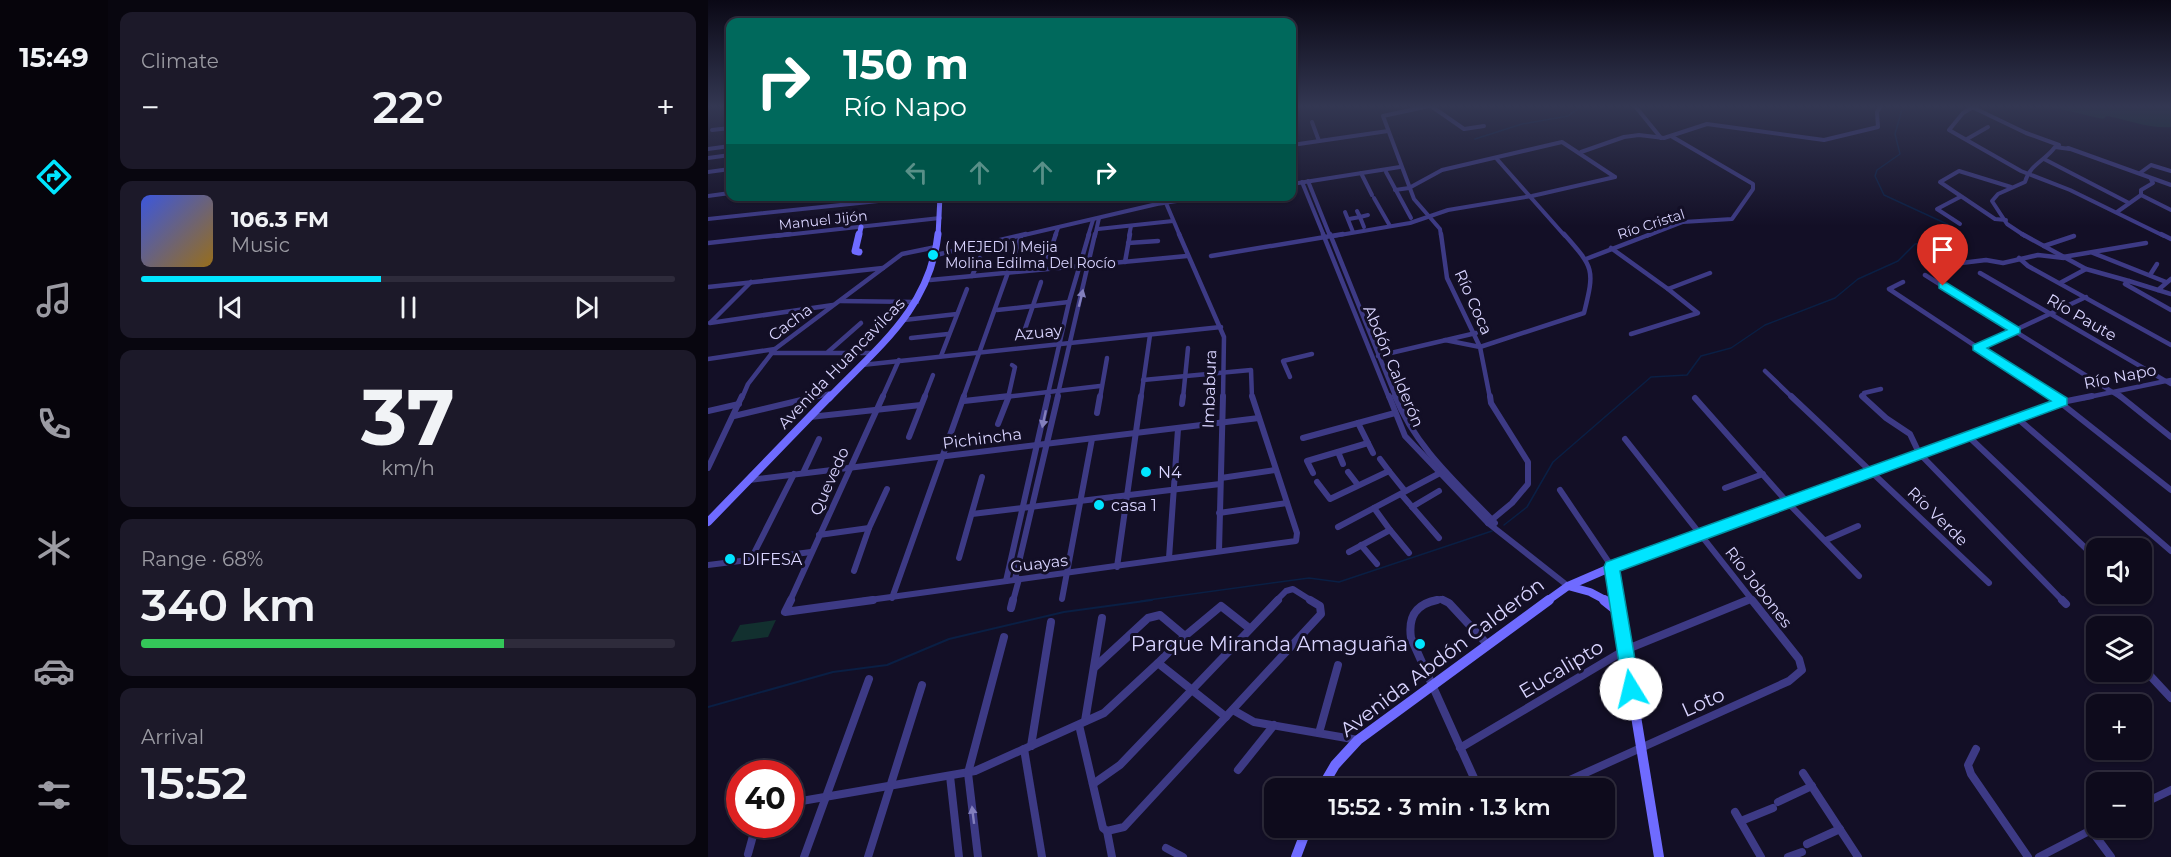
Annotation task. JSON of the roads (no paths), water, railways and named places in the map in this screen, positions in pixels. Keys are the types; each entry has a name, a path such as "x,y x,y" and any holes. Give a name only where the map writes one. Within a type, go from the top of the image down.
{"street":[{"name":"Río Coca","path":"1393,146 1414,199 1440,229 1447,278 1476,333 1491,404 1528,462 1528,484 1490,522"},
{"path":"1395,190 1409,188 1441,170 1546,146"},
{"path":"1570,146 1615,177"},
{"path":"1581,152 1601,146"},
{"name":"Río Cristal","path":"1586,259 1683,222 1730,219 1753,189 1753,184 1688,146"},
{"path":"1980,146 2028,172 2171,239"},
{"path":"2061,146 2171,185"},
{"path":"708,149 726,147"},
{"path":"2070,149 2055,147 2028,172 2025,182 1995,196 1992,201 1995,210 2015,230 2085,269 2128,284 2171,294"},
{"path":"708,158 726,156"},
{"path":"1445,340 1480,346 1584,314 1593,277 1586,259 1496,158"},
{"path":"2044,159 2129,203"},
{"path":"2139,173 2153,165 2171,171"},
{"path":"1296,183 1400,167"},
{"path":"708,172 726,170"},
{"path":"2006,220 1995,219 1940,184 1959,171 2012,188"},
{"path":"1386,172 1411,218"},
{"path":"1360,173 1390,226"},
{"path":"2117,212 2141,195 2141,190 2154,182 2139,173"},
{"path":"1211,256 1390,226 1615,177"},
{"name":"Abdón Calderón","path":"1305,182 1406,423 1442,472"},
{"path":"708,196 726,194"},
{"path":"2141,195 2171,210"},
{"path":"1960,197 1937,209 1960,224"},
{"path":"708,219 879,201"},
{"name":"Avenida Huancavilcas","path":"708,522 904,320 918,302 930,280 936,255 940,201"},
{"path":"936,255 1179,201"},
{"name":"Imbabura","path":"1166,203 1224,337 1219,551"},
{"path":"1357,211 1364,227"},
{"path":"1345,212 1353,232"},
{"path":"1349,219 1368,215"},
{"name":"Manuel Jijón","path":"708,243 939,218"},
{"path":"1011,608 1099,218"},
{"path":"1006,581 1070,302 1093,220"},
{"path":"1098,229 1173,221"},
{"path":"1125,262 1131,226"},
{"path":"860,252 855,252 861,227"},
{"path":"1048,257 1058,228"},
{"path":"892,598 945,456 1021,236"},
{"path":"2043,246 2074,236"},
{"path":"1128,243 1158,241"},
{"path":"1961,263 1986,260 2003,263 2038,255 2064,257 2146,243"},
{"name":"Cacha","path":"708,468 748,384 773,351 907,252 937,247"},
{"path":"1611,248 1698,313 1680,321 1631,334"},
{"path":"2090,252 2169,281"},
{"path":"930,280 1187,256"},
{"path":"972,276 980,258"},
{"path":"2019,258 2028,266"},
{"path":"2012,260 2060,283 2171,345"},
{"path":"2150,275 2157,264"},
{"path":"708,287 884,267"},
{"path":"2060,283 2085,269"},
{"path":"1668,289 1710,273"},
{"name":"Río Paute","path":"1980,273 2170,382"},
{"path":"1925,274 2116,393 2171,437"},
{"path":"2158,290 2169,281"},
{"path":"709,324 751,282"},
{"path":"1024,332 1041,282"},
{"path":"1903,282 1889,289 2033,386 2062,402 2171,490"},
{"path":"2128,284 2171,310"},
{"path":"941,356 967,289"},
{"path":"1977,348 2086,297"},
{"path":"840,301 918,302"},
{"path":"997,310 1070,302"},
{"path":"709,324 835,305"},
{"path":"904,320 957,314"},
{"path":"828,352 861,323"},
{"name":"Azuay","path":"858,365 1221,327"},
{"path":"1376,356 1476,333"},
{"path":"911,338 948,334"},
{"path":"1117,567 1150,335"},
{"path":"1182,404 1188,348"},
{"path":"708,359 773,351 871,353"},
{"path":"1290,377 1283,361 1312,354"},
{"name":"Abdón Calderón","path":"1376,356 1405,436 1490,522 1568,586"},
{"path":"1097,413 1100,386 1107,358"},
{"name":"Quevedo","path":"785,612 899,360"},
{"path":"998,424 1009,396 1015,367 1012,365"},
{"path":"1143,380 1251,370 1252,396 1287,503 1220,513"},
{"name":"Río Verde","path":"1765,370 1989,583"},
{"path":"909,437 933,375"},
{"name":"Río Napo","path":"1568,586 1612,567 1871,470 2062,402 2170,382"},
{"path":"964,402 1100,386"},
{"path":"1881,389 1864,393 1862,396 1886,418 1910,434 1919,453 2067,604"},
{"path":"734,416 831,393"},
{"path":"1695,398 1788,503 1859,576"},
{"path":"708,411 739,404"},
{"path":"808,417 921,405"},
{"path":"1303,438 1395,413"},
{"name":"Pichincha","path":"747,480 1221,425 1259,418"},
{"path":"2017,418 2171,551"},
{"path":"1358,423 1373,453"},
{"path":"1170,558 1178,429"},
{"path":"1968,436 2086,549"},
{"path":"803,473 819,439"},
{"path":"1062,599 1092,439"},
{"name":"Río Jobones","path":"1624,439 1799,659 1802,670"},
{"path":"1312,473 1307,461 1368,443"},
{"path":"1338,452 1343,464"},
{"path":"1380,459 1412,507 1439,538"},
{"path":"972,514 1189,487 1275,470"},
{"path":"1317,482 1330,499 1389,471"},
{"path":"1348,472 1358,485"},
{"path":"1338,527 1442,472"},
{"path":"751,559 794,474"},
{"path":"1725,488 1763,474"},
{"path":"959,558 982,477"},
{"path":"854,571 869,528 887,489"},
{"path":"1560,490 1612,567 1659,857"},
{"path":"1412,507 1439,491"},
{"name":"Guayas","path":"785,612 1296,541 1298,532 1287,503"},
{"path":"1374,508 1409,553"},
{"path":"1826,540 1858,526"},
{"path":"819,535 869,528"},
{"path":"1349,552 1390,530"},
{"path":"1361,545 1377,564"},
{"path":"708,565 811,552"},
{"path":"1568,586 1592,591 1607,600 1618,612"},
{"name":"Avenida Abdón Calderón","path":"1327,778 1335,765 1359,740 1568,586"},
{"path":"1093,784 1120,765 1249,628 1290,589 1320,606 1321,614 1130,822 1119,829 1107,831"},
{"path":"1474,778 1431,685 1411,638 1408,625 1412,613 1421,605 1441,599 1449,603 1487,644"},
{"name":"Eucalipto","path":"1460,748 1625,650 1750,599"},
{"path":"804,800 968,773 1028,748 1110,709 1185,636 1221,606 1249,628"},
{"path":"1095,667 1154,615 1163,616 1185,636"},
{"path":"1102,618 1095,667 1082,723 1093,784 1112,857"},
{"path":"1042,857 1028,748 1051,622"},
{"path":"978,857 968,773 1004,637"},
{"path":"1158,663 1226,717"},
{"path":"1319,733 1338,665"},
{"name":"Loto","path":"1574,778 1789,681 1802,670"},
{"path":"2152,678 2171,698"},
{"path":"804,857 869,679"},
{"path":"868,857 922,685"},
{"path":"1233,710 1254,722 1359,740"},
{"path":"1238,770 1274,725"},
{"path":"1976,749 1968,765 1971,774 2028,857"},
{"path":"1803,773 1858,857"},
{"path":"950,776 958,857"},
{"path":"1741,821 1812,786"},
{"path":"2152,799 2171,790"},
{"path":"1735,812 1761,857"},
{"path":"1807,844 1840,830"},
{"path":"2039,857 2086,832"},
{"path":"748,854 752,838"},
{"path":"1296,857 1303,838"},
{"path":"2100,838 2111,857"},
{"path":"1166,848 1183,857"},
{"path":"1788,857 1802,852"}],"waterway":[{"path":"1504,525 1527,507 1553,462 1651,377 1687,375 1701,356 1731,348 1765,325 1835,298 1858,279 1898,261 1915,244 1953,239 1955,235 1949,225 1884,195 1875,176 1877,170 1900,154 1898,146"},
{"path":"1141,601 1309,578 1339,582 1492,531"},
{"path":"708,707 833,672 887,665 949,639 1064,612 1152,600"}],"place":[{"name":"( MEJEDI ) Mejia Molina Edilma Del Rocío","path":"933,255"},
{"name":"N4","path":"1146,472"},
{"name":"casa 1","path":"1099,505"},
{"name":"DIFESA","path":"730,559"},
{"name":"Parque Miranda Amaguaña","path":"1420,644"}]}
